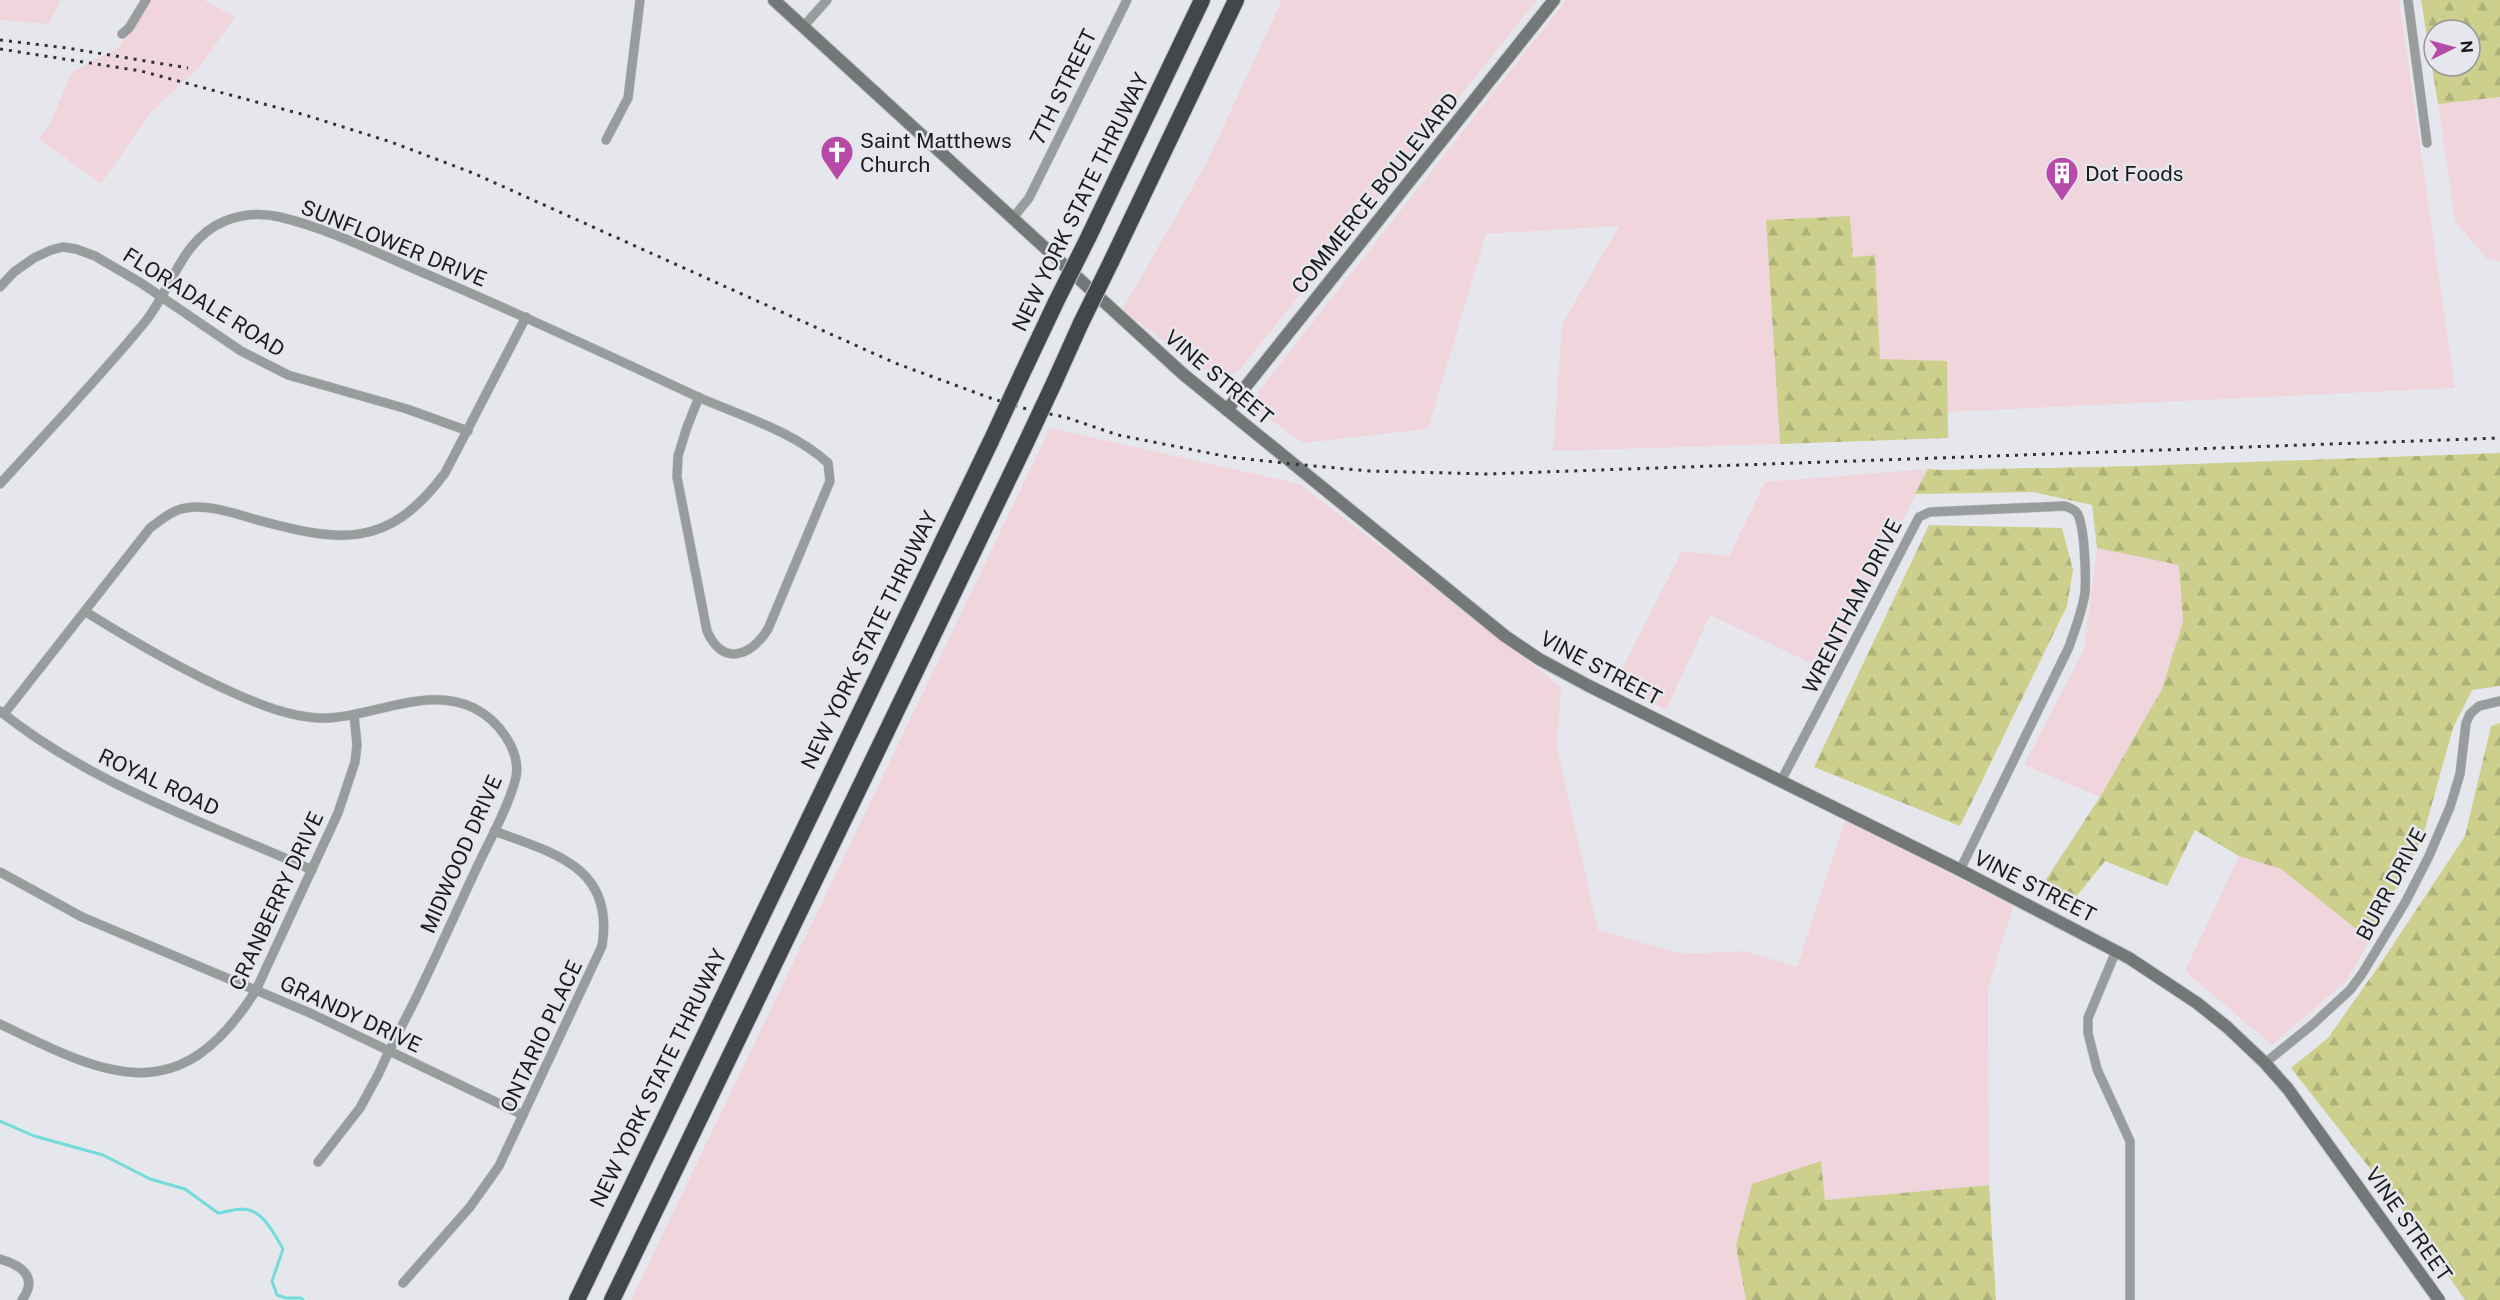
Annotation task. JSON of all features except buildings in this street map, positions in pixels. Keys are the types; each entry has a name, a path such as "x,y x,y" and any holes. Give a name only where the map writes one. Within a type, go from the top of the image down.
{"highway":[{"name":"NEW YORK STATE THRUWAY","path":"577,1300 1202,0"},
{"path":"612,1300 1023,449 1236,0"}],"street":[{"path":"122,34 129,28 146,0"},
{"path":"606,140 628,98 640,0"},
{"name":"VINE STREET","path":"774,0 1176,367 1505,636 1539,659 1589,686 1960,870 2116,951 2198,1003 2265,1063 2288,1089 2439,1300"},
{"path":"803,27 827,0"},
{"name":"7TH STREET","path":"1012,219 1029,198 1126,0"},
{"name":"COMMERCE BOULEVARD","path":"1227,410 1554,0"},
{"path":"2408,0 2427,143"},
{"name":"SUNFLOWER DRIVE","path":"0,484 146,320 186,254 206,232 223,222 249,215 278,217 355,244 526,317 783,435 818,453 828,463 831,474 820,509 768,629 760,642 750,650 736,654 719,649 712,643 707,631 677,477 678,456 699,397"},
{"name":"FLORADALE ROAD","path":"0,286 14,272 34,258 63,248 76,249 95,256 141,283 241,351 288,375 407,409 468,431"},
{"path":"2,712 86,612 150,528 168,515 186,508 210,508 300,531 332,536 368,532 387,526 408,513 428,496 445,473 526,317"},
{"name":"WRENTHAM DRIVE","path":"1781,781 1918,517 1930,512 2065,506 2070,508 2076,512 2080,523 2085,584 2080,617 2069,647 1960,870"},
{"name":"MIDWOOD DRIVE","path":"86,612 194,676 268,708 295,716 321,718 420,701 451,701 476,709 495,723 507,739 516,758 515,780 494,831 379,1073 360,1108 318,1162"},
{"name":"BURR DRIVE","path":"2265,1063 2312,1025 2350,990 2362,974 2406,901 2450,807 2460,774 2466,723 2470,714 2479,706 2500,701"},
{"name":"ROYAL ROAD","path":"2,712 68,757 124,789 312,870"},
{"name":"CRANBERRY DRIVE","path":"0,1024 93,1065 131,1073 151,1074 173,1069 192,1059 217,1040 240,1016 256,990 338,813 355,762 357,745 354,714"},
{"name":"ONTARIO PLACE","path":"403,1283 446,1237 499,1166 599,952 604,930 602,902 591,880 578,866 543,849 494,831"},
{"name":"GRANDY DRIVE","path":"0,872 82,917 256,990 389,1050 524,1115"},
{"path":"2116,951 2088,1018 2088,1033 2097,1069 2130,1141 2130,1300"},
{"path":"0,1259 22,1268 27,1277 28,1289 22,1300"}],"shaded area":[{"path":"0,0 61,0 48,24 0,20"},
{"path":"150,0 204,0 235,17 201,65 152,111 101,184 38,138 49,126 72,72 118,48"},
{"path":"1282,0 1537,0 1238,372 1216,379 1122,310 1206,164"},
{"path":"1566,0 2399,0 2455,388 1947,412 1947,361 1880,360 1875,255 1853,257 1850,217 1766,220 1780,444 1553,451 1562,324 1619,226 1486,234 1428,429 1303,443 1260,412 1258,392"},
{"path":"2500,97 2500,262 2486,258 2455,221 2438,104"},
{"path":"1050,428 1300,484 1561,687 1557,747 1598,930 1682,954 1745,951 1797,967 1845,821 2013,906 1988,989 1989,1185 1825,1200 1821,1162 1736,1246 1746,1300 631,1300"},
{"path":"1928,469 1829,672 1710,615 1666,710 1614,684 1682,551 1729,556 1765,482"},
{"path":"2097,548 2179,564 2183,622 2162,689 2100,797 2024,765 2084,649"},
{"path":"2239,856 2281,869 2370,940 2346,981 2272,1045 2185,971"}],"green space":[{"path":"2421,0 2500,0 2500,97 2438,104 2434,78 2482,78 2482,18 2424,18"},
{"path":"1850,216 1853,257 1875,255 1880,359 1947,361 1948,438 1780,444 1766,220"},
{"path":"2500,453 2500,686 2472,690 2453,728 2423,836 2370,940 2281,869 2239,856 2195,830 2167,886 2105,861 2075,898 2043,884 2100,797 2162,689 2183,622 2179,565 2097,548 2092,505 2033,492 1915,494 1928,469 2136,466"},
{"path":"1929,525 2062,528 2073,570 2067,606 1960,826 1814,767"},
{"path":"2500,723 2500,1300 2465,1300 2401,1208 2291,1068 2328,1038 2465,836 2491,726"},
{"path":"1821,1161 1825,1200 1989,1185 1996,1300 1746,1300 1736,1246 1752,1184"}],"waterway":[{"path":"0,1121 34,1136 103,1155 150,1179 185,1189 218,1213 243,1209 257,1214 268,1224 283,1249 272,1281 277,1295 303,1300"}],"railway":[{"path":"0,40 67,48 188,68"},
{"path":"0,49 141,71 305,115 391,142 473,173 895,363 993,399 1065,417 1118,435 1229,457 1369,471 1487,474 2500,438"}],"place":[{"name":"Saint Matthews Church","path":"837,181"},
{"name":"Dot Foods","path":"2062,202"}]}
